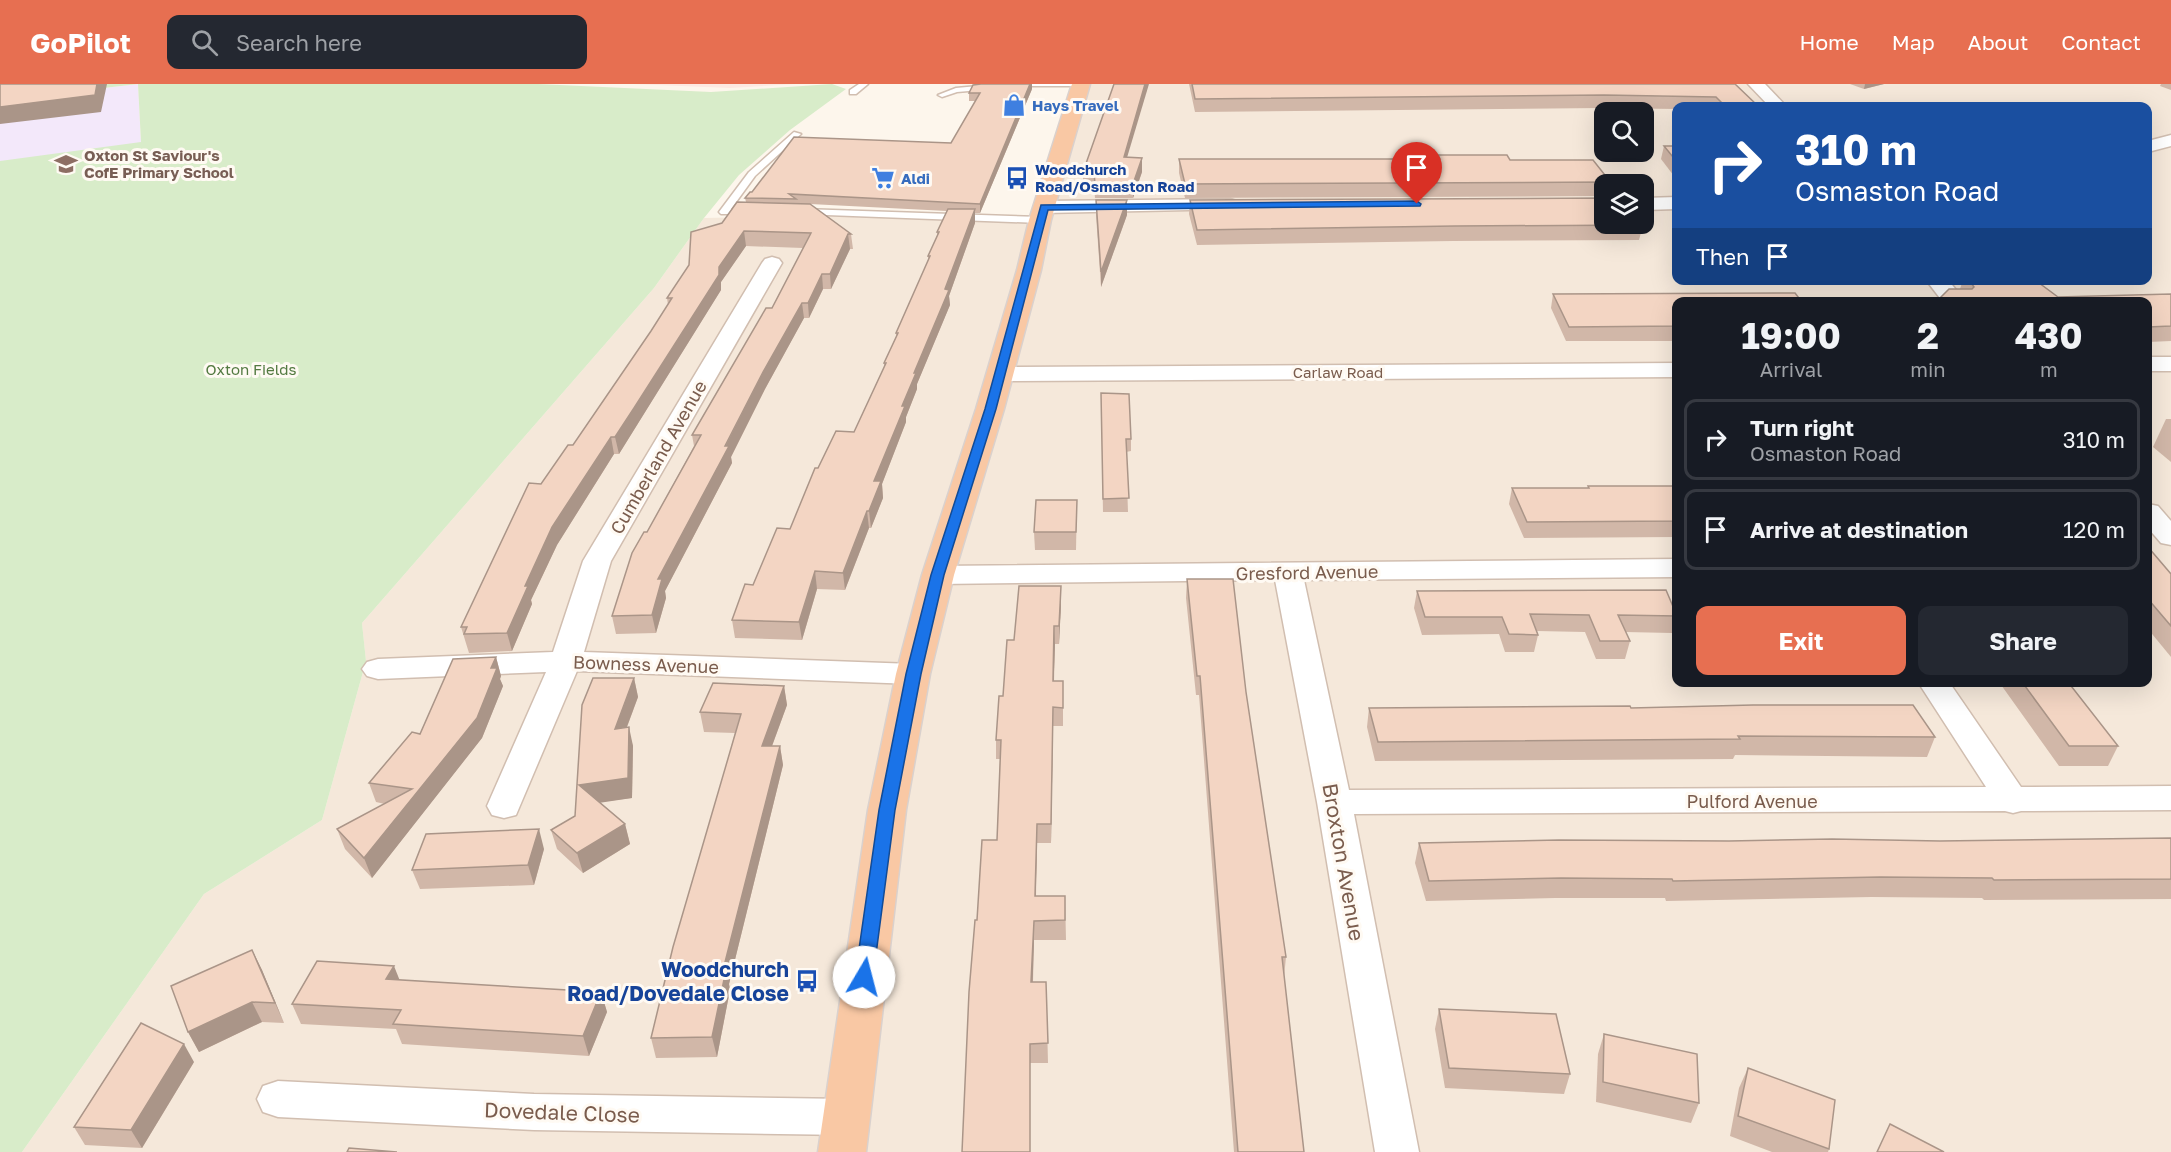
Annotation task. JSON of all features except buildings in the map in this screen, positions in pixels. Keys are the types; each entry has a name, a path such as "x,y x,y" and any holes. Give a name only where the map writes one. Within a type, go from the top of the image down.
{"highway":[{"path":"845,1135 887,810 914,674 938,575 1000,374 1042,214 1081,84"}],"street":[{"path":"1756,84 1774,102"},
{"path":"2152,146 2171,140"},
{"path":"1654,204 1672,203"},
{"path":"1042,214 1252,205"},
{"name":"Cumberland Avenue","path":"504,806 566,661 597,561 772,263"},
{"path":"1939,285 1950,297"},
{"path":"2152,364 2171,364"},
{"name":"Carlaw Road","path":"1000,374 1672,370"},
{"path":"2152,516 2171,537"},
{"name":"Gresford Avenue","path":"938,575 1672,568"},
{"name":"Broxton Avenue","path":"1288,573 1334,802 1397,1152"},
{"name":"Bowness Avenue","path":"378,669 566,661 914,674"},
{"path":"1936,687 2013,801"},
{"name":"Pulford Avenue","path":"1334,802 2013,801 2171,798"},
{"name":"Dovedale Close","path":"278,1099 534,1112 845,1135"}],"lane":[{"path":"853,92 864,84"},
{"path":"1008,84 1019,85"},
{"path":"942,95 956,90 1019,85 1081,84"},
{"path":"757,212 724,212 752,174 797,135"},
{"path":"791,212 1042,214"}],"shaded area":[{"name":"Oxton St Saviour's CofE Primary School","path":"138,84 141,143 0,203 0,100"},
{"path":"632,84 796,84 730,88"},
{"path":"1072,84 2171,84 2171,1152 22,1152 204,894 322,820 366,661 362,623 654,288 704,218 881,214 1034,221"}],"green space":[{"path":"0,84 138,84 0,100"},
{"name":"Oxton Fields","path":"138,84 538,84 711,92 832,84 846,89 790,130 739,175 704,218 654,288 362,623 366,661 322,820 204,894 22,1152 0,1152 0,161 141,142"}],"place":[{"name":"Hays Travel","path":"1014,105"},
{"name":"Oxton St Saviour's CofE Primary School","path":"66,164"},
{"name":"Aldi","path":"883,178"},
{"name":"Woodchurch Road/Osmaston Road","path":"1017,178"},
{"name":"Woodchurch Road/Dovedale Close","path":"807,981"}],"route":[{"path":"864,977 887,810 904,716 938,575 990,409 1044,207 1417,204"}]}
